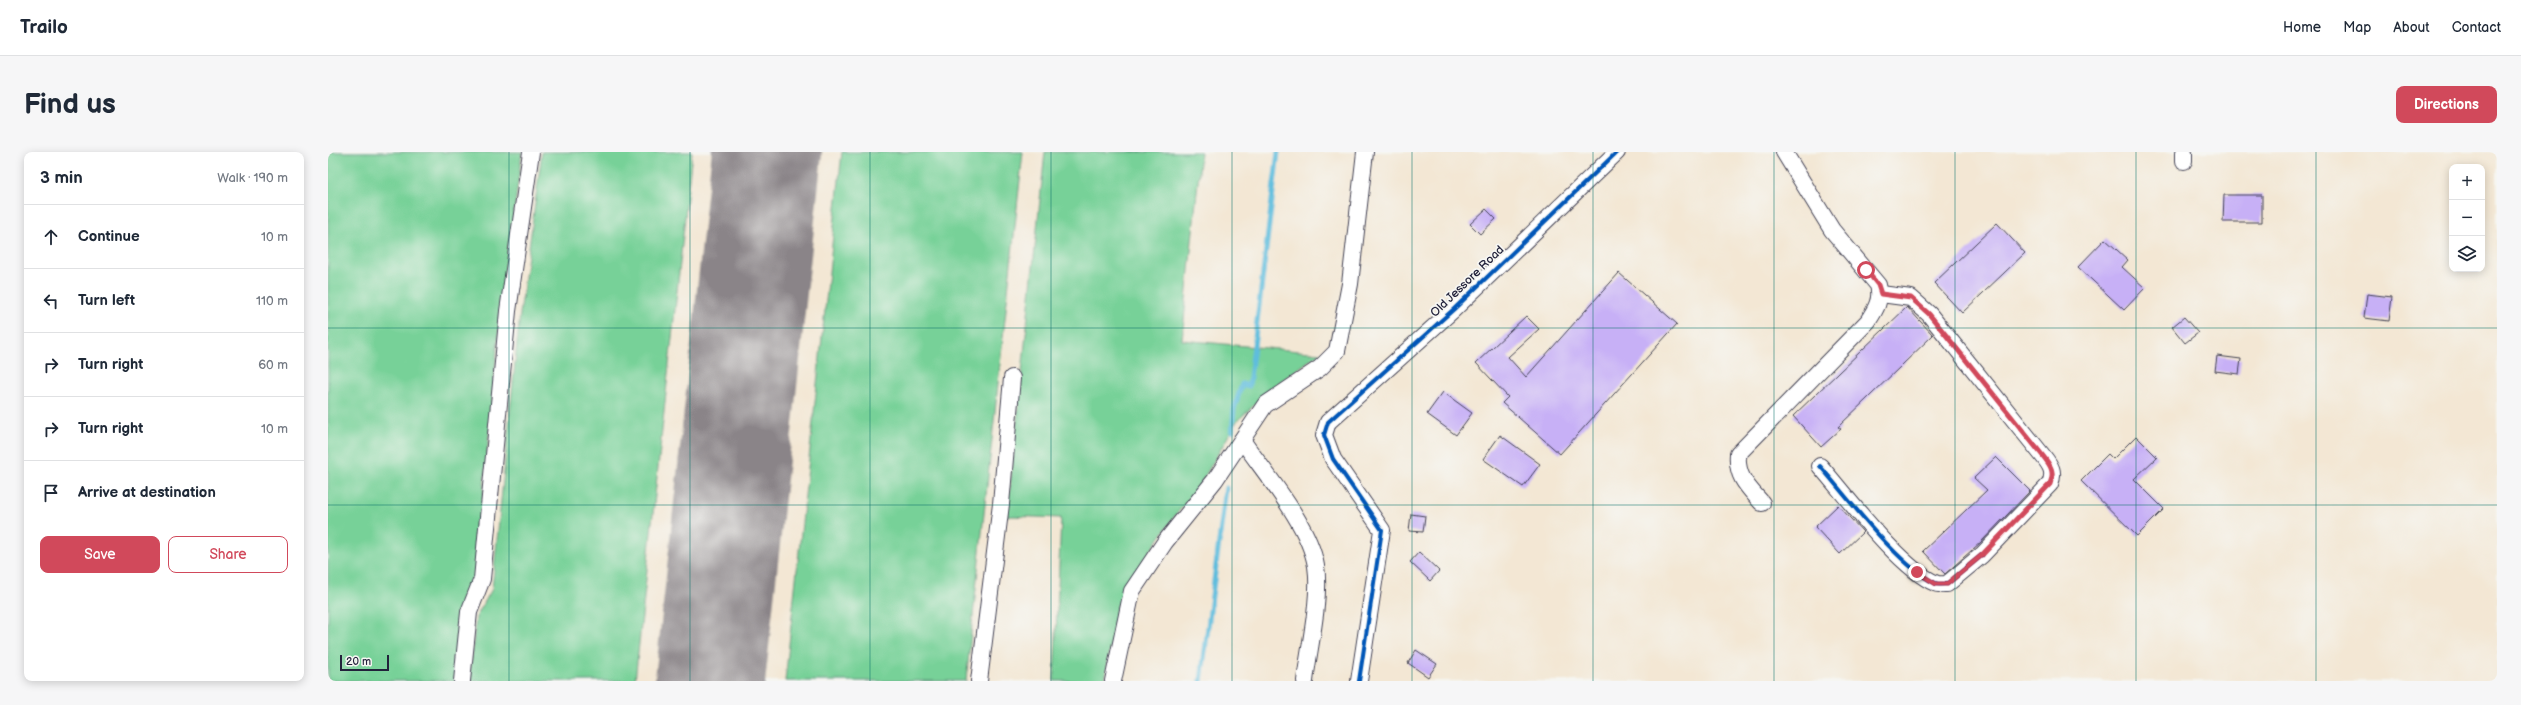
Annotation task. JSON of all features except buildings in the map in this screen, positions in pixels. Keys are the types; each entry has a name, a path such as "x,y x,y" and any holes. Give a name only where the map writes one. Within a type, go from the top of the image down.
{"street":[{"path":"462,681 469,612 482,579 508,311 530,152"},
{"path":"1113,681 1132,591 1165,542 1215,480 1265,405 1320,368 1337,350 1350,284 1365,152"},
{"name":"Old Jessore Road","path":"1358,681 1382,530 1333,458 1324,435 1328,422 1454,309 1617,152"},
{"path":"1762,503 1744,482 1737,468 1738,454 1868,321 1876,308 1881,294 1878,285 1832,230 1784,152"},
{"path":"1820,466 1893,549 1917,572 1936,584 1947,584 1982,555 2050,484 2054,476 2051,467 1929,314 1911,298 1881,294"},
{"path":"979,681 1001,504 1012,378"},
{"path":"1242,440 1306,533 1316,565 1317,587 1305,681"}],"green space":[{"path":"328,152 522,152 500,318 474,591 455,681 328,681"},
{"path":"542,152 692,152 635,681 469,681 476,617 492,589 520,314"},
{"path":"842,152 1023,152 966,681 785,681"},
{"path":"1045,152 1201,152 1182,340 1320,353 1277,384 1237,421 1198,488 1174,517 1128,583 1116,609 1105,681 1054,681 1061,518 1007,516"}],"waterway":[{"path":"1232,431 1234,409 1242,384 1249,386 1278,152"},
{"path":"1201,681 1226,488"}],"runway":[{"path":"710,681 767,152"}],"cycle path":[{"path":"1359,681 1382,530 1333,459 1324,435 1328,422 1454,309 1617,152"},
{"path":"1820,466 1890,548 1921,575 1935,583 1947,584 1982,555"}],"route":[{"path":"1866,270 1878,285 1881,294 1911,298 1929,314 2043,456 2051,467 2054,476 2050,484 1982,555 1947,584 1936,584 1917,572"}]}
